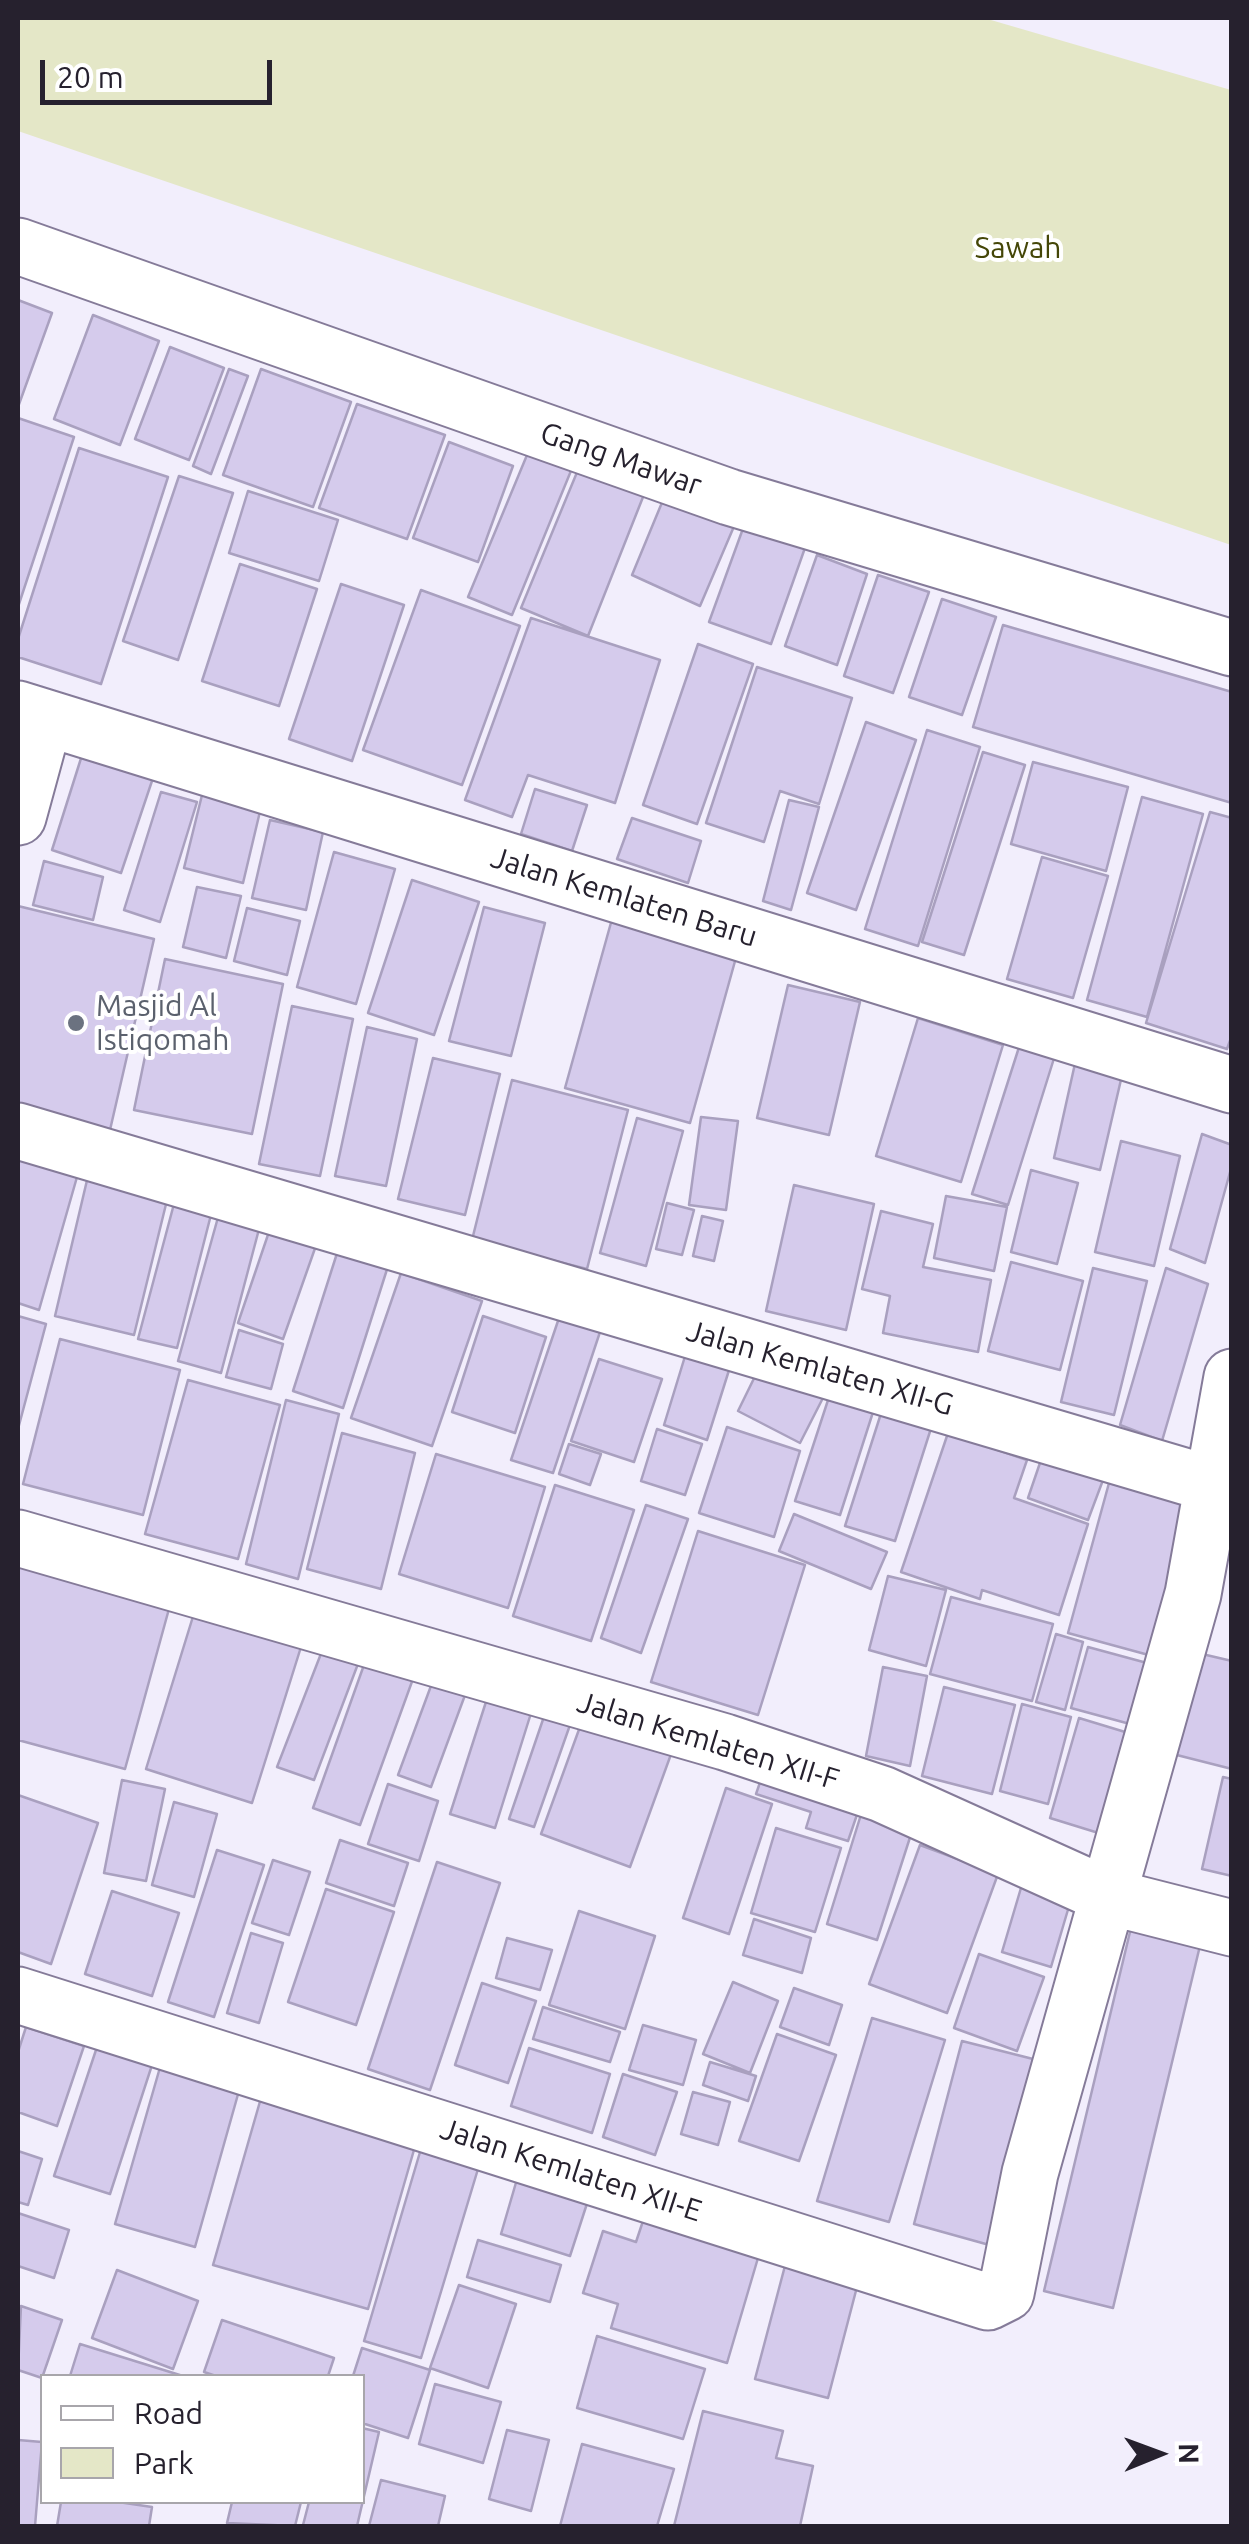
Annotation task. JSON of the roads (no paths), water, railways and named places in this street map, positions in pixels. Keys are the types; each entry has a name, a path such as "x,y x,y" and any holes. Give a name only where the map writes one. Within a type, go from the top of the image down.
{"street":[{"name":"Gang Mawar","path":"18,246 729,497 1232,648"},
{"path":"18,818 32,714"},
{"name":"Jalan Kemlaten Baru","path":"32,714 1232,1085"},
{"name":"Jalan Kemlaten XII-G","path":"18,1131 1214,1485"},
{"path":"1110,1896 1212,1599 1214,1485 1232,1377"},
{"name":"Jalan Kemlaten XII-F","path":"18,1538 725,1742 882,1794 1110,1896 1232,1928"},
{"name":"Jalan Kemlaten XII-E","path":"18,1995 988,2302 1006,2293 1030,2172 1110,1896"}],"place":[{"name":"Masjid Al Istiqomah","path":"76,1023"}],"park label":[{"name":"Sawah","path":"1018,248"}]}
